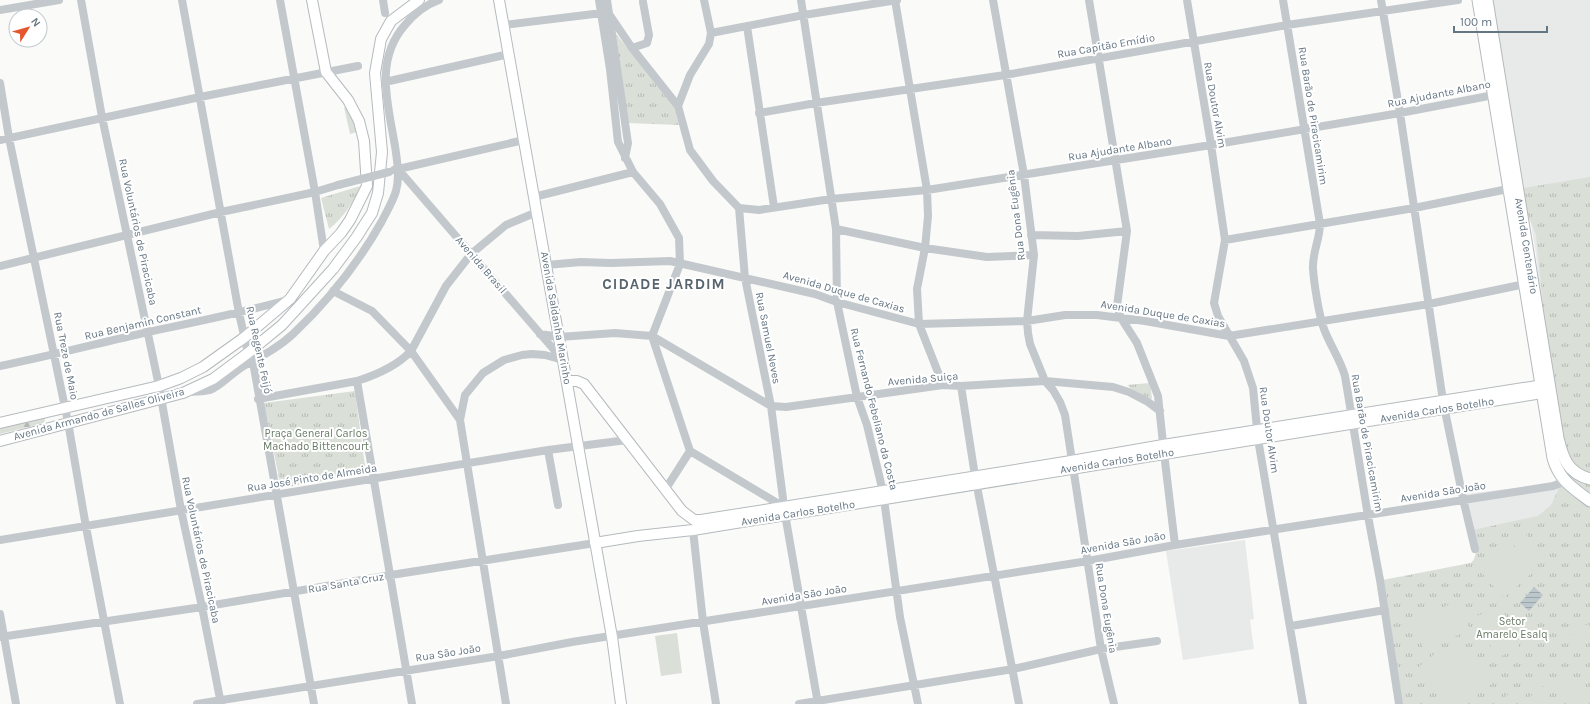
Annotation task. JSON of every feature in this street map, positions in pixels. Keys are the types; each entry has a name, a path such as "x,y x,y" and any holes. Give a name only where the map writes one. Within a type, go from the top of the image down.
{"highway":[{"name":"Avenida Centenário","path":"1478,0 1498,94 1544,387"},
{"name":"Avenida Centenário","path":"1487,0 1508,189 1544,387 1562,456 1574,472 1589,479"},
{"path":"1544,387 1553,458 1558,472 1566,481 1590,501"}],"main road":[{"name":"Avenida Armando de Salles Oliveira","path":"0,423 159,386 181,378 203,367 245,337 290,299 324,251 341,233 350,220 367,186 364,141 359,121 348,100 326,72 312,0"},
{"name":"Avenida Armando de Salles Oliveira","path":"0,441 183,393 250,358 282,325 315,290 356,238 372,214 378,193 382,152 375,73 381,39 391,22 419,0"},
{"name":"Avenida Saldanha Marinho","path":"499,0 612,637 621,704"},
{"path":"567,381 577,381 584,384 665,490 688,516 694,520 706,520"},
{"name":"Avenida Carlos Botelho","path":"688,530 784,511 1544,387"},
{"name":"Avenida Carlos Botelho","path":"706,520 784,511"},
{"path":"688,516 688,530"},
{"path":"688,530 706,520"},
{"name":"Rua Santa Cruz","path":"595,543 688,530"},
{"name":"Avenida Saldanha Marinho","path":"612,637 618,645 627,704"}],"street":[{"path":"0,10 58,0"},
{"name":"Rua Voluntários de Piracicaba","path":"82,0 102,117 159,386 181,510 202,607 220,702"},
{"name":"Rua Regente Feijó","path":"182,0 314,704"},
{"path":"280,0 315,192 324,251"},
{"path":"382,0 384,12"},
{"path":"250,358 292,334 333,291 373,236 389,208 396,190 398,169 385,82 390,46 400,30 412,16 423,8 439,0"},
{"path":"599,0 606,14 678,106 690,150 713,181 739,208"},
{"path":"607,0 606,14 614,69 618,142 633,172 660,204 679,238 680,264 652,336 690,451 784,511"},
{"path":"678,106 690,76 709,44 711,33 704,0"},
{"name":"Rua Fernando Febeliano da Costa","path":"801,0 836,229 837,302 857,397 867,425 884,495 900,617 918,704"},
{"path":"711,33 804,15 895,0 927,190 928,216 925,248 917,289 919,324 943,385"},
{"name":"Rua Dona Eugênia","path":"993,0 1005,75 1024,175 1034,255 1027,321 1030,344 1045,381 1053,390 1063,409 1101,649 1114,704"},
{"path":"1089,0 1127,231 1117,306 1121,318 1137,343 1158,396 1175,545"},
{"name":"Rua Doutor Alvim","path":"1187,0 1225,240 1214,303 1218,316 1244,361 1253,388 1257,434 1291,626 1303,704"},
{"name":"Rua Barão de Piracicamirim","path":"1283,0 1320,224 1320,232 1313,252 1313,270 1322,322 1343,367 1400,704"},
{"path":"1381,0 1400,113 1442,394"},
{"name":"Rua Capitão Emídio","path":"759,113 1005,75 1287,25 1458,0"},
{"path":"632,48 647,43 649,35 643,2"},
{"path":"504,25 606,14"},
{"path":"747,26 774,207"},
{"path":"385,82 509,54"},
{"path":"0,140 102,117 358,66"},
{"name":"Rua Treze de Maio","path":"0,83 9,138 68,422 103,622 120,704"},
{"name":"Rua Ajudante Albano","path":"739,208 759,210 831,200 927,190 1304,130 1498,94"},
{"path":"0,266 221,212 315,192 398,169 524,140"},
{"name":"Avenida Brasil","path":"398,169 563,360"},
{"path":"534,197 633,172"},
{"path":"1225,240 1414,208 1508,189"},
{"name":"Rua Samuel Neves","path":"739,208 745,278 771,406 784,511 817,702"},
{"path":"258,399 357,382 371,377 403,359 411,351 446,286 471,254 506,225 537,212"},
{"path":"836,229 925,248 987,257 1034,255"},
{"path":"1031,235 1078,236 1127,231"},
{"name":"Avenida Duque de Caxias","path":"546,265 581,262 611,263 670,261 815,294 837,302 919,324 1027,321 1065,315 1097,315 1163,324 1229,336 1429,304 1525,284"},
{"path":"333,291 372,311 411,351 460,420"},
{"name":"Rua Benjamin Constant","path":"0,366 55,355 148,332 240,313 290,299"},
{"path":"540,334 559,336 615,333 652,336"},
{"name":"Avenida Suiça","path":"652,336 771,406 786,407 943,385 961,386 1045,381 1113,387 1129,392 1148,402 1160,411"},
{"path":"506,704 460,420 465,395 483,373 504,360 532,354 545,355 563,360"},
{"path":"357,382 412,704"},
{"path":"961,386 976,480 1019,704"},
{"path":"1446,416 1463,500 1475,549"},
{"name":"Rua José Pinto de Almeida","path":"0,540 548,450 627,440"},
{"path":"548,450 558,505"},
{"path":"665,490 690,451"},
{"path":"1548,486 1554,482 1558,472"},
{"name":"Avenida São João","path":"703,622 1088,561 1175,545 1368,516 1548,486 1566,481"},
{"path":"688,530 716,704"},
{"name":"Rua Santa Cruz","path":"2,637 202,607 391,575 595,543"},
{"path":"1291,626 1385,610"},
{"path":"0,614 2,637 16,704"},
{"name":"Rua São João","path":"197,704 220,702 499,656 572,642 703,622"},
{"path":"799,704 1013,669 1101,649 1157,641"}],"shaded area":[{"name":"Setor Amarelo Esalq","path":"1491,0 1590,0 1590,704 1401,704 1382,580 1471,563 1475,559 1476,552 1464,494 1558,483 1571,466 1545,360 1536,255 1531,224 1517,190"},
{"path":"1245,540 1254,619 1250,620 1254,649 1183,660 1166,551"},
{"path":"1534,587 1543,595 1529,611 1520,603"}],"green space":[{"path":"616,34 674,106 679,125 628,123"},
{"path":"344,107 349,110 357,132 350,134"},
{"name":"Setor Amarelo Esalq","path":"1590,177 1590,704 1403,704 1386,605 1384,580 1471,563 1476,552 1473,530 1538,516 1551,505 1569,467 1550,375 1536,235 1518,189"},
{"path":"360,186 348,209 329,229 321,198"},
{"path":"1150,383 1152,399 1141,395 1127,385"},
{"name":"Praça General Carlos Machado Bittencourt","path":"355,391 366,474 281,488 264,403"},
{"path":"46,416 44,423 0,434 0,427"},
{"path":"1523,531 1546,557 1534,567 1511,542"},
{"path":"1509,544 1534,571 1504,598 1479,570"},
{"path":"1458,601 1470,630 1424,650 1412,620"},
{"path":"1501,606 1520,648 1496,658 1477,616"},
{"path":"1588,624 1590,627 1590,638 1576,648 1569,638"},
{"path":"677,633 682,673 661,676 655,636"},
{"path":"1450,648 1466,651 1478,658 1490,675 1493,683 1462,704 1444,704 1419,667 1433,655"},
{"path":"1549,677 1573,684 1583,692 1589,704 1581,704 1564,689 1544,686 1536,688 1510,704 1495,704 1527,684"},
{"path":"1541,689 1551,704 1519,704"}],"district":[{"name":"CIDADE JARDIM","path":"664,284"}]}
